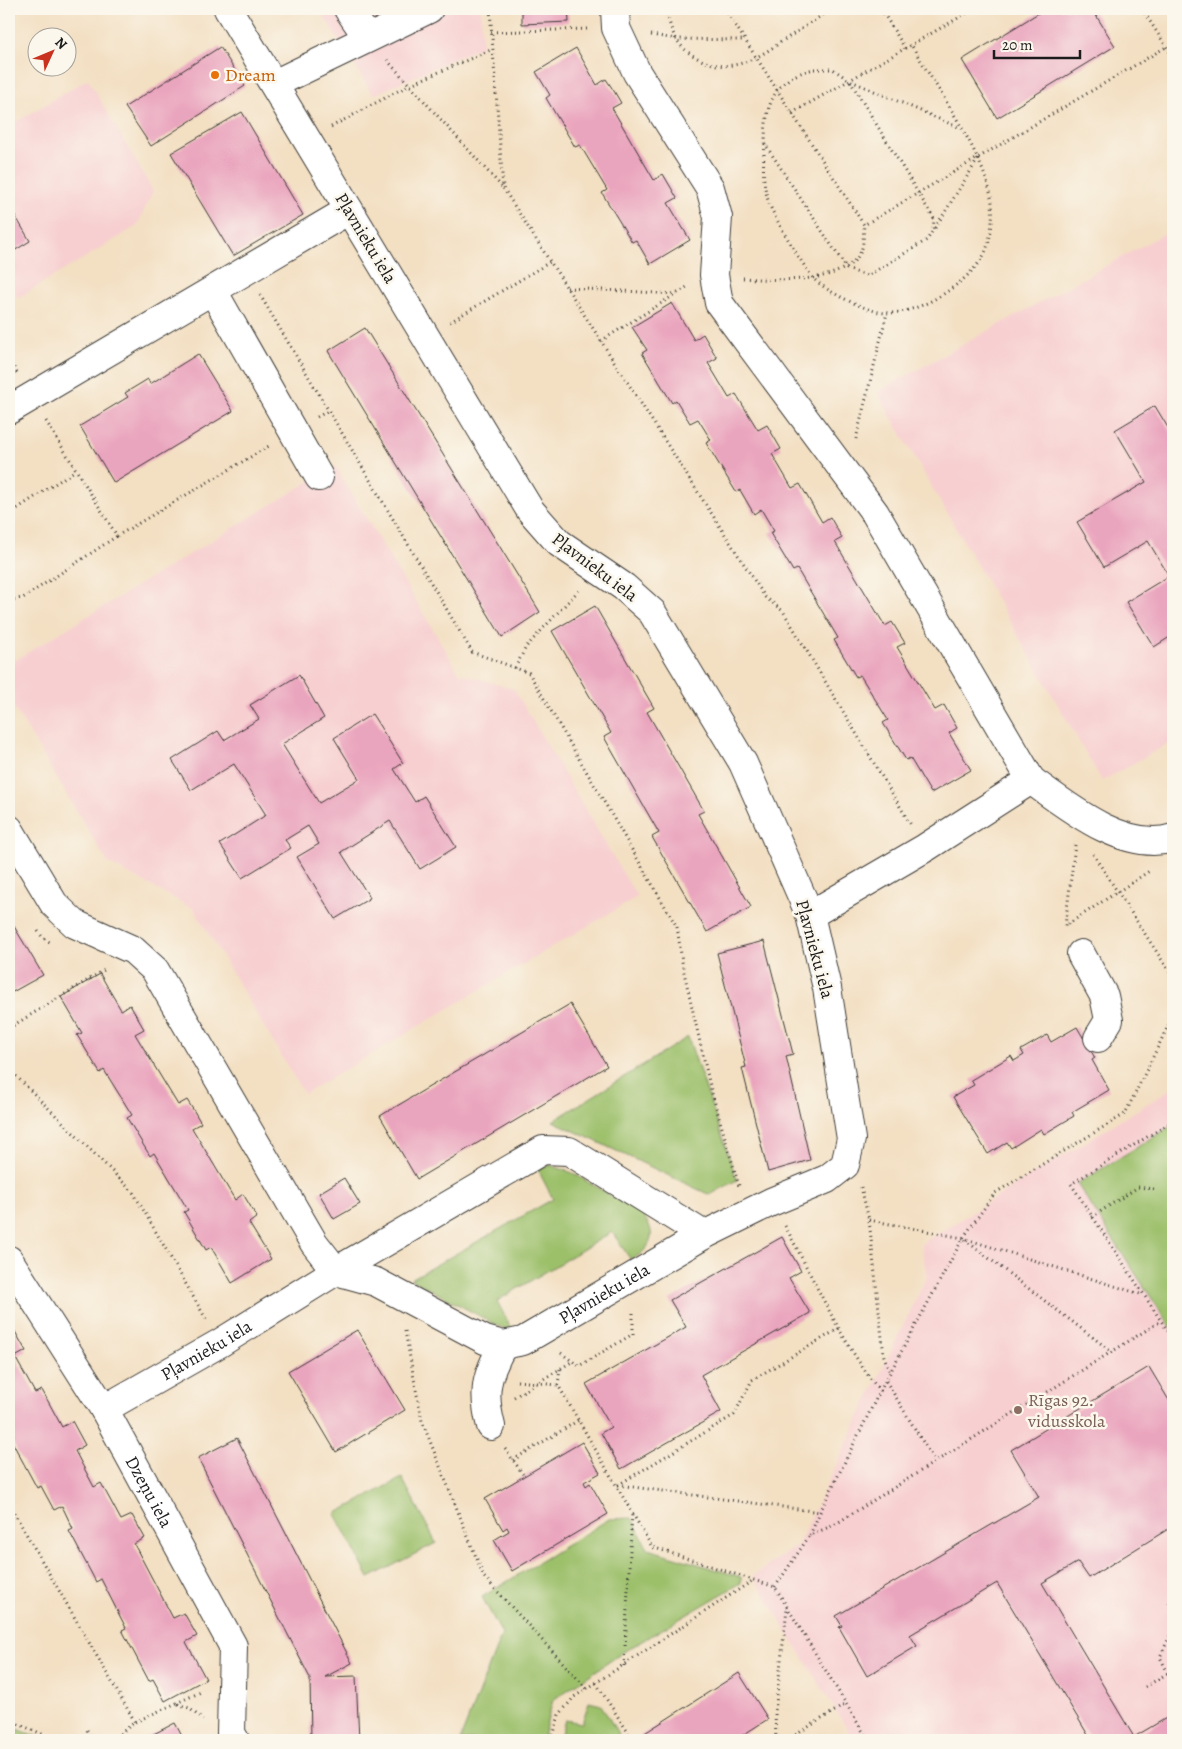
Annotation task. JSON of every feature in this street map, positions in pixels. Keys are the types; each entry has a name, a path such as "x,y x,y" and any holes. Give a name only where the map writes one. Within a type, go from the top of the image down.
{"street":[{"name":"Pļavnieku iela","path":"228,9 530,510 559,543 593,564 624,587 652,612 743,763 810,915 827,988 851,1139 845,1165 827,1180 761,1207 704,1235 523,1341 503,1345"},
{"path":"348,9 368,38"},
{"path":"274,84 429,9"},
{"path":"616,18 638,73 710,188 718,217 714,275 719,303 875,512 1031,780 1078,823 1126,838 1160,842 1173,838"},
{"path":"20,403 349,210"},
{"path":"213,290 319,477"},
{"path":"810,915 925,848 1031,780"},
{"path":"9,829 54,904 75,924 133,950 155,970 314,1242 336,1271 376,1282 486,1340 503,1345 489,1371 486,1404 496,1435"},
{"path":"1081,954 1104,996 1108,1020 1098,1038"},
{"name":"Pļavnieku iela","path":"104,1409 220,1343 336,1271 543,1150 569,1151 704,1235"},
{"name":"Dzeņu iela","path":"9,1260 104,1409 233,1646 231,1733 235,1740"}],"path":[{"path":"490,9 503,188"},
{"path":"667,9 668,22 676,39 696,58 722,67 740,65 757,58 832,9"},
{"path":"601,341 694,283 714,275 760,279 814,278 847,268 861,251 864,224 725,9"},
{"path":"881,9 906,50"},
{"path":"792,113 906,50 974,9"},
{"path":"1142,9 1173,56"},
{"path":"491,32 616,18"},
{"path":"676,39 745,40"},
{"path":"912,46 978,158 991,194 992,232 983,258 958,285 924,305 887,313 847,301 814,278 769,204 762,172 765,122 769,102 778,90 797,72 814,69 833,69 850,81 960,128"},
{"path":"864,224 1166,47"},
{"path":"308,141 409,85 492,49"},
{"path":"850,81 934,219 933,230"},
{"path":"409,85 503,188 765,597 783,611 925,848"},
{"path":"765,144 847,268 867,276 927,240 978,158"},
{"path":"425,336 550,262"},
{"path":"246,271 472,652 529,673 677,927 683,968 711,1090 740,1190 761,1207 840,1328 868,1376 880,1391"},
{"path":"567,288 677,294"},
{"path":"847,474 887,313"},
{"path":"20,403 76,470 117,536"},
{"path":"9,600 24,598 117,536 294,431"},
{"path":"9,514 76,470"},
{"path":"516,668 526,647 577,593 593,564"},
{"path":"1078,823 1173,977"},
{"path":"1078,823 1065,926 1158,866"},
{"path":"38,930 43,938 59,946"},
{"path":"98,965 115,973"},
{"path":"9,1028 106,969"},
{"path":"775,1587 810,1535 880,1391 962,1238 995,1192 1125,1114 1173,1016 1173,1009"},
{"path":"9,1069 133,1192 220,1343"},
{"path":"1173,1121 1071,1184 1173,1339"},
{"path":"845,1165 860,1180 869,1220 884,1356 890,1374"},
{"path":"1092,1217 1138,1187 1154,1189"},
{"path":"869,1220 962,1238 1144,1295"},
{"path":"962,1238 1112,1352"},
{"path":"558,1352 579,1366 633,1334 632,1317 635,1304"},
{"path":"403,1321 422,1421 484,1577 587,1689"},
{"path":"810,1535 834,1525 1161,1321"},
{"path":"618,1485 734,1415 752,1380 840,1328"},
{"path":"512,1398 573,1361"},
{"path":"560,1369 558,1385 618,1485 652,1547 775,1587 868,1740"},
{"path":"511,1381 558,1385"},
{"path":"886,1381 935,1462"},
{"path":"513,1460 579,1420"},
{"path":"496,1435 522,1474"},
{"path":"618,1485 820,1512"},
{"path":"9,1504 135,1722"},
{"path":"9,1511 13,1512"},
{"path":"9,1528 13,1512"},
{"path":"624,1666 632,1512"},
{"path":"552,1740 559,1715 574,1697 624,1666 752,1580"},
{"path":"1173,1599 1169,1602 1173,1610"},
{"path":"776,1740 775,1712 787,1608"},
{"path":"1168,1672 1160,1657 1173,1629"},
{"path":"1168,1641 1173,1638"},
{"path":"1145,1687 1173,1670"},
{"path":"596,1683 633,1740"},
{"path":"112,1740 135,1722 207,1689"},
{"path":"177,1704 189,1708 205,1725"},
{"path":"787,1740 846,1704"},
{"path":"9,1720 56,1740"},
{"path":"87,1730 93,1740"},
{"path":"1004,1740 1012,1736 1015,1740"}],"shaded area":[{"path":"319,9 481,9 482,46 373,95"},
{"path":"88,79 153,191 137,226 18,298 9,283 9,121 11,125"},
{"path":"1173,229 1173,741 1102,781 877,392"},
{"path":"335,466 459,673 514,689 637,897 304,1094 194,909 108,863 9,699 9,664"},
{"name":"Rīgas 92. vidusskola","path":"1173,1088 1173,1740 854,1740 753,1576 798,1545 927,1276 921,1244"}],"green space":[{"path":"688,1037 737,1180 710,1195 553,1121"},
{"path":"1173,1125 1173,1331 1077,1184"},
{"path":"550,1165 573,1173 641,1214 650,1227 651,1234 651,1240 644,1251 631,1260 612,1232 497,1301 512,1330 509,1332 411,1279 553,1199 538,1170"},
{"path":"402,1478 436,1543 369,1578 335,1514"},
{"path":"632,1518 648,1549 741,1577 741,1583 625,1651 553,1700 542,1740 460,1740 502,1634 482,1597 609,1519"},
{"path":"589,1702 601,1705 622,1740 559,1740 565,1720 582,1723"},
{"path":"9,1726 44,1739 45,1740 9,1740"}],"building":[{"path":"522,9 568,9 569,22 522,24"},
{"path":"769,9 785,9 773,16"},
{"path":"1045,9 1092,9 1115,46 997,118 962,60"},
{"path":"220,47 245,86 151,146 125,107"},
{"path":"576,48 597,85 606,79 614,91 621,103 612,108 654,180 663,174 677,198 668,203 690,240 650,264 636,240 632,242 602,193 607,190 580,145 575,147 546,98 550,95 536,72"},
{"path":"242,112 303,215 233,256 171,153"},
{"path":"9,205 30,241 9,254"},
{"path":"672,303 694,340 703,334 717,358 708,363 729,398 736,394 758,430 767,425 781,449 772,454 792,488 800,484 822,522 830,517 842,538 835,542 885,626 892,622 905,643 897,647 935,710 944,705 957,728 949,733 971,770 931,793 910,758 906,760 883,723 888,720 860,675 856,677 834,640 838,638 797,569 793,571 770,533 774,531 761,509 754,514 740,490 736,492 706,443 711,440 698,419 690,423 676,400 672,403 642,353 647,350 632,327"},
{"path":"365,328 540,612 502,637 328,351"},
{"path":"198,354 233,411 114,483 80,426 128,397 125,393 148,379 150,384"},
{"path":"1155,406 1173,436 1173,635 1154,647 1126,602 1169,576 1148,541 1104,567 1077,522 1146,482 1115,430"},
{"path":"595,606 654,708 647,712 704,811 698,814 751,907 707,932 652,837 659,833 604,737 611,733 552,631"},
{"path":"299,675 324,718 282,744 319,803 359,779 334,738 372,714 403,763 394,769 415,802 424,796 456,847 420,869 390,821 341,852 370,898 335,919 297,857 319,844 308,826 285,840 291,848 242,878 220,844 266,815 234,764 191,790 172,760 218,731 224,740 259,719 250,705"},
{"path":"9,918 43,975 9,994"},
{"path":"764,941 793,1054 786,1056 810,1160 768,1172 742,1068 746,1067 717,953"},
{"path":"100,974 121,1010 130,1005 144,1029 135,1034 178,1105 187,1100 194,1111 201,1123 192,1128 235,1200 243,1194 257,1217 249,1223 271,1259 232,1283 211,1247 206,1250 184,1212 188,1210 154,1153 150,1156 127,1118 132,1115 104,1070 100,1073 77,1035 82,1033 61,997"},
{"path":"570,1004 607,1066 417,1179 380,1116"},
{"path":"1077,1027 1095,1058 1092,1060 1109,1090 1072,1112 1074,1116 1044,1134 1041,1129 1011,1148 1007,1142 988,1154 953,1097 974,1085 971,1080 1011,1056 1014,1061 1024,1055 1021,1050 1047,1035 1051,1042"},
{"path":"344,1178 360,1204 334,1219 319,1193"},
{"path":"782,1237 801,1271 789,1278 810,1313 701,1375 721,1412 621,1469 601,1433 611,1427 586,1384 686,1327 670,1300"},
{"path":"13,1328 26,1351 15,1357 35,1393 42,1390 62,1427 72,1421 85,1445 75,1451 94,1487 101,1483 121,1520 132,1515 145,1538 134,1544 173,1618 184,1613 197,1636 186,1642 206,1679 165,1701 153,1679 149,1681 122,1630 126,1628 101,1579 96,1582 69,1531 73,1529 62,1506 54,1510 41,1486 37,1488 10,1438 14,1435 9,1425 9,1330"},
{"path":"357,1330 405,1410 336,1452 288,1371"},
{"name":"Rīgas 92. vidusskola","path":"1149,1367 1173,1407 1173,1526 1089,1578 1078,1562 1042,1583 1134,1737 1173,1714 1173,1740 1091,1740 997,1583 910,1635 917,1646 867,1676 839,1627 842,1626 836,1616 1039,1497 1011,1450"},
{"path":"237,1438 352,1663 325,1677 356,1676 359,1740 311,1740 310,1678 198,1458"},
{"path":"582,1442 600,1473 584,1482 586,1486 590,1483 608,1514 512,1571 494,1540 509,1531 507,1527 503,1530 485,1499"},
{"path":"739,1673 768,1719 735,1740 642,1740 640,1736"},
{"path":"175,1723 184,1740 142,1740"}],"place":[{"name":"Dream","path":"215,75"},
{"name":"Rīgas 92. vidusskola","path":"1018,1410"}]}
